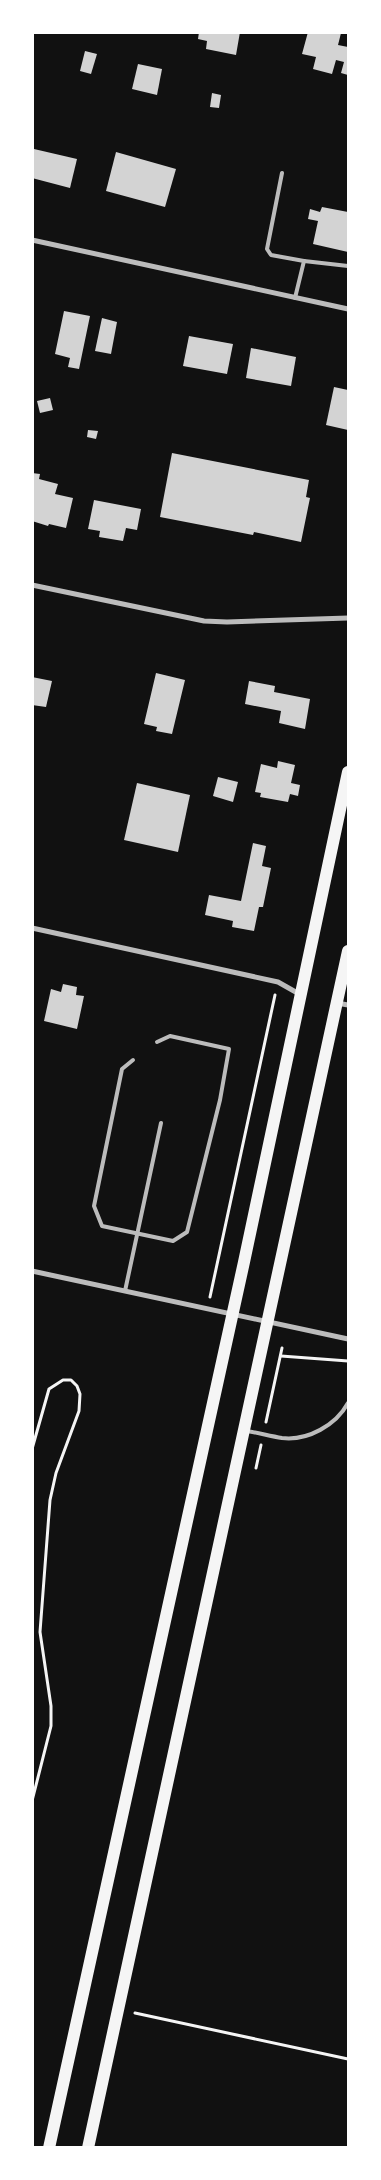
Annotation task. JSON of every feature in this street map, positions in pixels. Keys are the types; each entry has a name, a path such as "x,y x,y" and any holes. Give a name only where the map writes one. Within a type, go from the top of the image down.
{"main road":[{"path":"49,2148 233,1315 348,772"},
{"path":"88,2148 268,1322 343,1004 348,952"}],"street":[{"path":"32,240 348,309"},
{"path":"32,585 204,621 348,618"},
{"path":"32,928 278,982 301,995"},
{"path":"32,1271 348,1339"}],"lane":[{"path":"282,173 267,249 271,255 348,266"},
{"path":"295,298 304,260"},
{"path":"133,1060 122,1069 94,1206 102,1226 137,1235 173,1241 187,1232 220,1100 229,1049 170,1036 157,1042"},
{"path":"125,1291 161,1124"},
{"path":"245,1431 282,1438 295,1438 314,1433 330,1424 348,1402"}],"path":[{"path":"208,1309 278,982"},
{"path":"281,1356 348,1361"},
{"path":"32,1449 49,1389 56,1383 71,1380 77,1386 80,1394 79,1411 56,1473 50,1500 40,1632 44,1674 51,1706 51,1726 32,1801"},
{"path":"134,2013 348,2059"}],"building":[{"path":"199,32 240,32 236,55 206,49 207,41 198,39"},
{"path":"308,32 341,33 338,45 348,47 348,75 341,73 344,62 336,60 332,74 313,69 316,57 302,54"},
{"path":"85,51 97,54 91,74 80,71"},
{"path":"138,64 162,69 157,95 132,89"},
{"path":"212,93 221,95 219,108 210,107"},
{"path":"34,149 77,159 70,188 32,178"},
{"path":"116,152 176,169 165,207 106,191"},
{"path":"322,207 348,212 348,252 313,244 318,221 308,219 310,209 320,212"},
{"path":"64,311 90,316 79,369 68,367 70,358 55,354"},
{"path":"102,318 117,322 111,354 95,351"},
{"path":"189,336 233,344 227,374 183,366"},
{"path":"251,348 296,357 291,386 246,378"},
{"path":"334,387 348,390 348,430 326,425"},
{"path":"50,398 53,410 40,413 37,401"},
{"path":"88,430 98,431 96,439 87,437"},
{"path":"172,453 309,480 306,497 310,498 301,542 254,532 253,535 160,517"},
{"path":"32,473 40,474 39,479 58,484 55,494 73,498 66,528 49,524 48,526 32,521"},
{"path":"94,500 141,509 137,530 126,528 123,541 99,537 100,531 88,529"},
{"path":"156,673 185,680 172,734 156,731 157,727 144,724"},
{"path":"32,677 52,681 46,707 32,705"},
{"path":"249,681 275,686 274,692 310,699 305,729 279,723 281,711 245,704"},
{"path":"278,761 295,765 291,783 300,785 298,796 290,794 288,802 260,797 261,793 255,792 261,764 277,768"},
{"path":"218,777 238,782 233,802 213,796"},
{"path":"137,783 190,795 178,852 124,840"},
{"path":"253,843 266,846 262,866 271,868 263,907 259,907 254,931 232,927 233,921 205,915 209,895 241,901"},
{"path":"63,984 77,987 76,995 84,996 77,1029 44,1021 51,989 61,992"}]}
